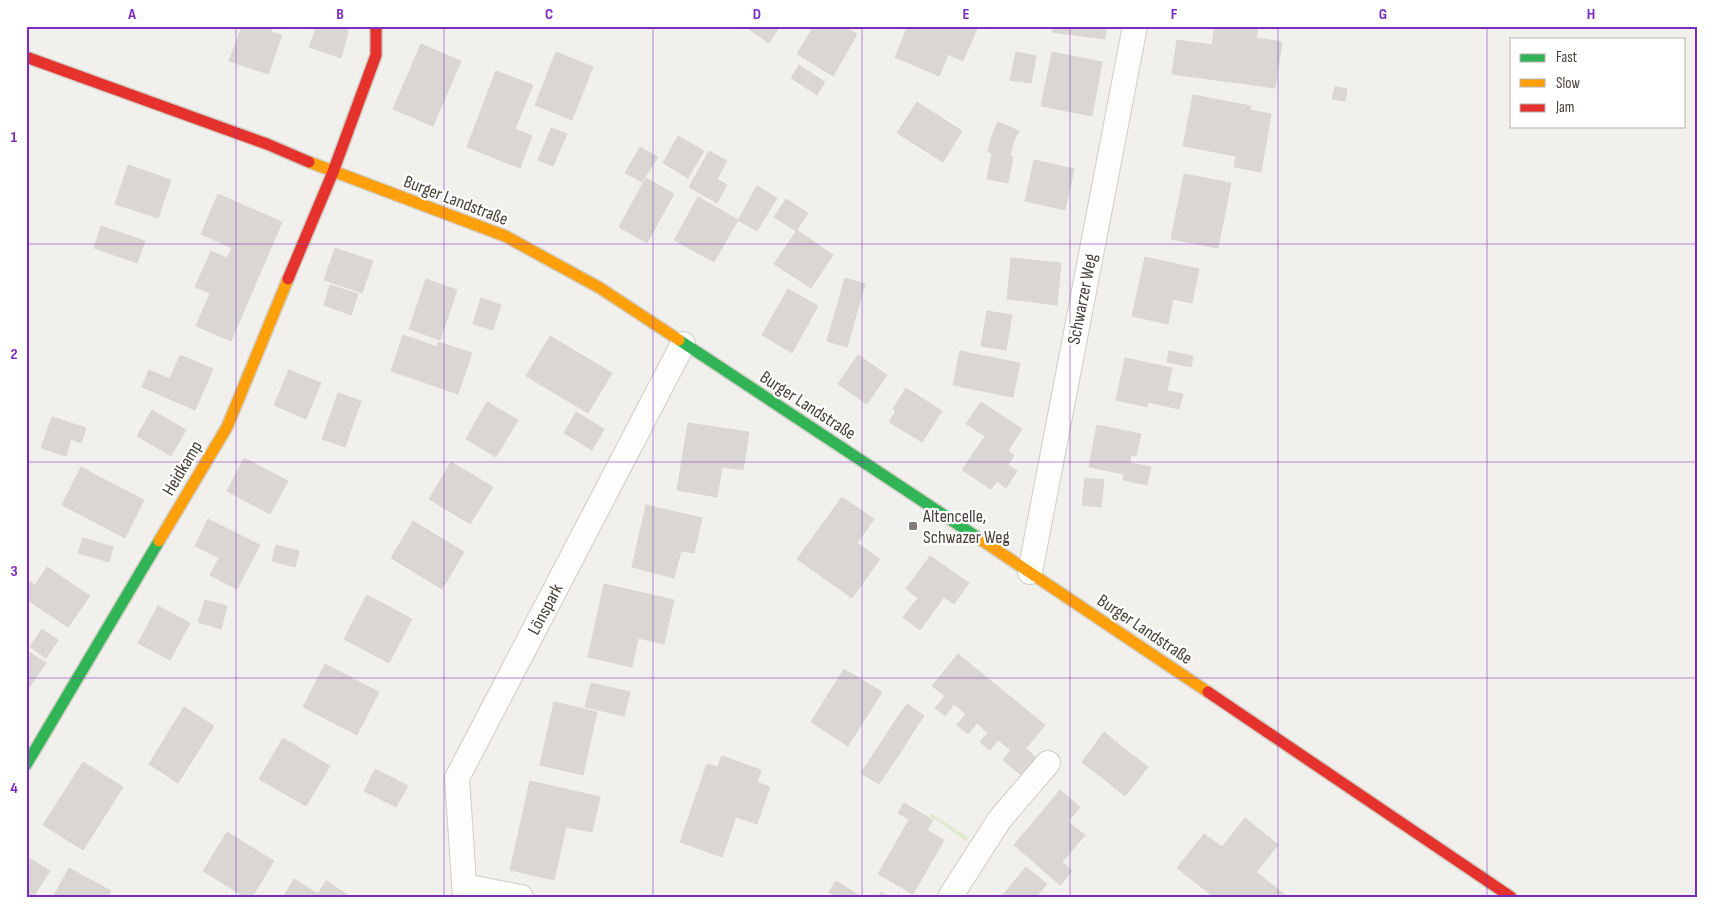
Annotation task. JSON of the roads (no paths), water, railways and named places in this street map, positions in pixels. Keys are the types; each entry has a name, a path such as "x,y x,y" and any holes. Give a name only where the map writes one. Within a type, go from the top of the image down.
{"street":[{"name":"Heidkamp","path":"26,765 227,427 333,172 376,55 376,26"},
{"name":"Schwarzer Weg","path":"1030,572 1135,26"},
{"name":"Burger Landstraße","path":"26,57 267,144 333,172 505,236 600,288 1030,572 1511,897"},
{"name":"Lönspark","path":"521,897 465,891 457,778 683,344"},
{"path":"950,897 1000,819 1048,763"}],"place":[{"name":"Altencelle, Schwazer Weg","path":"913,526"}]}
